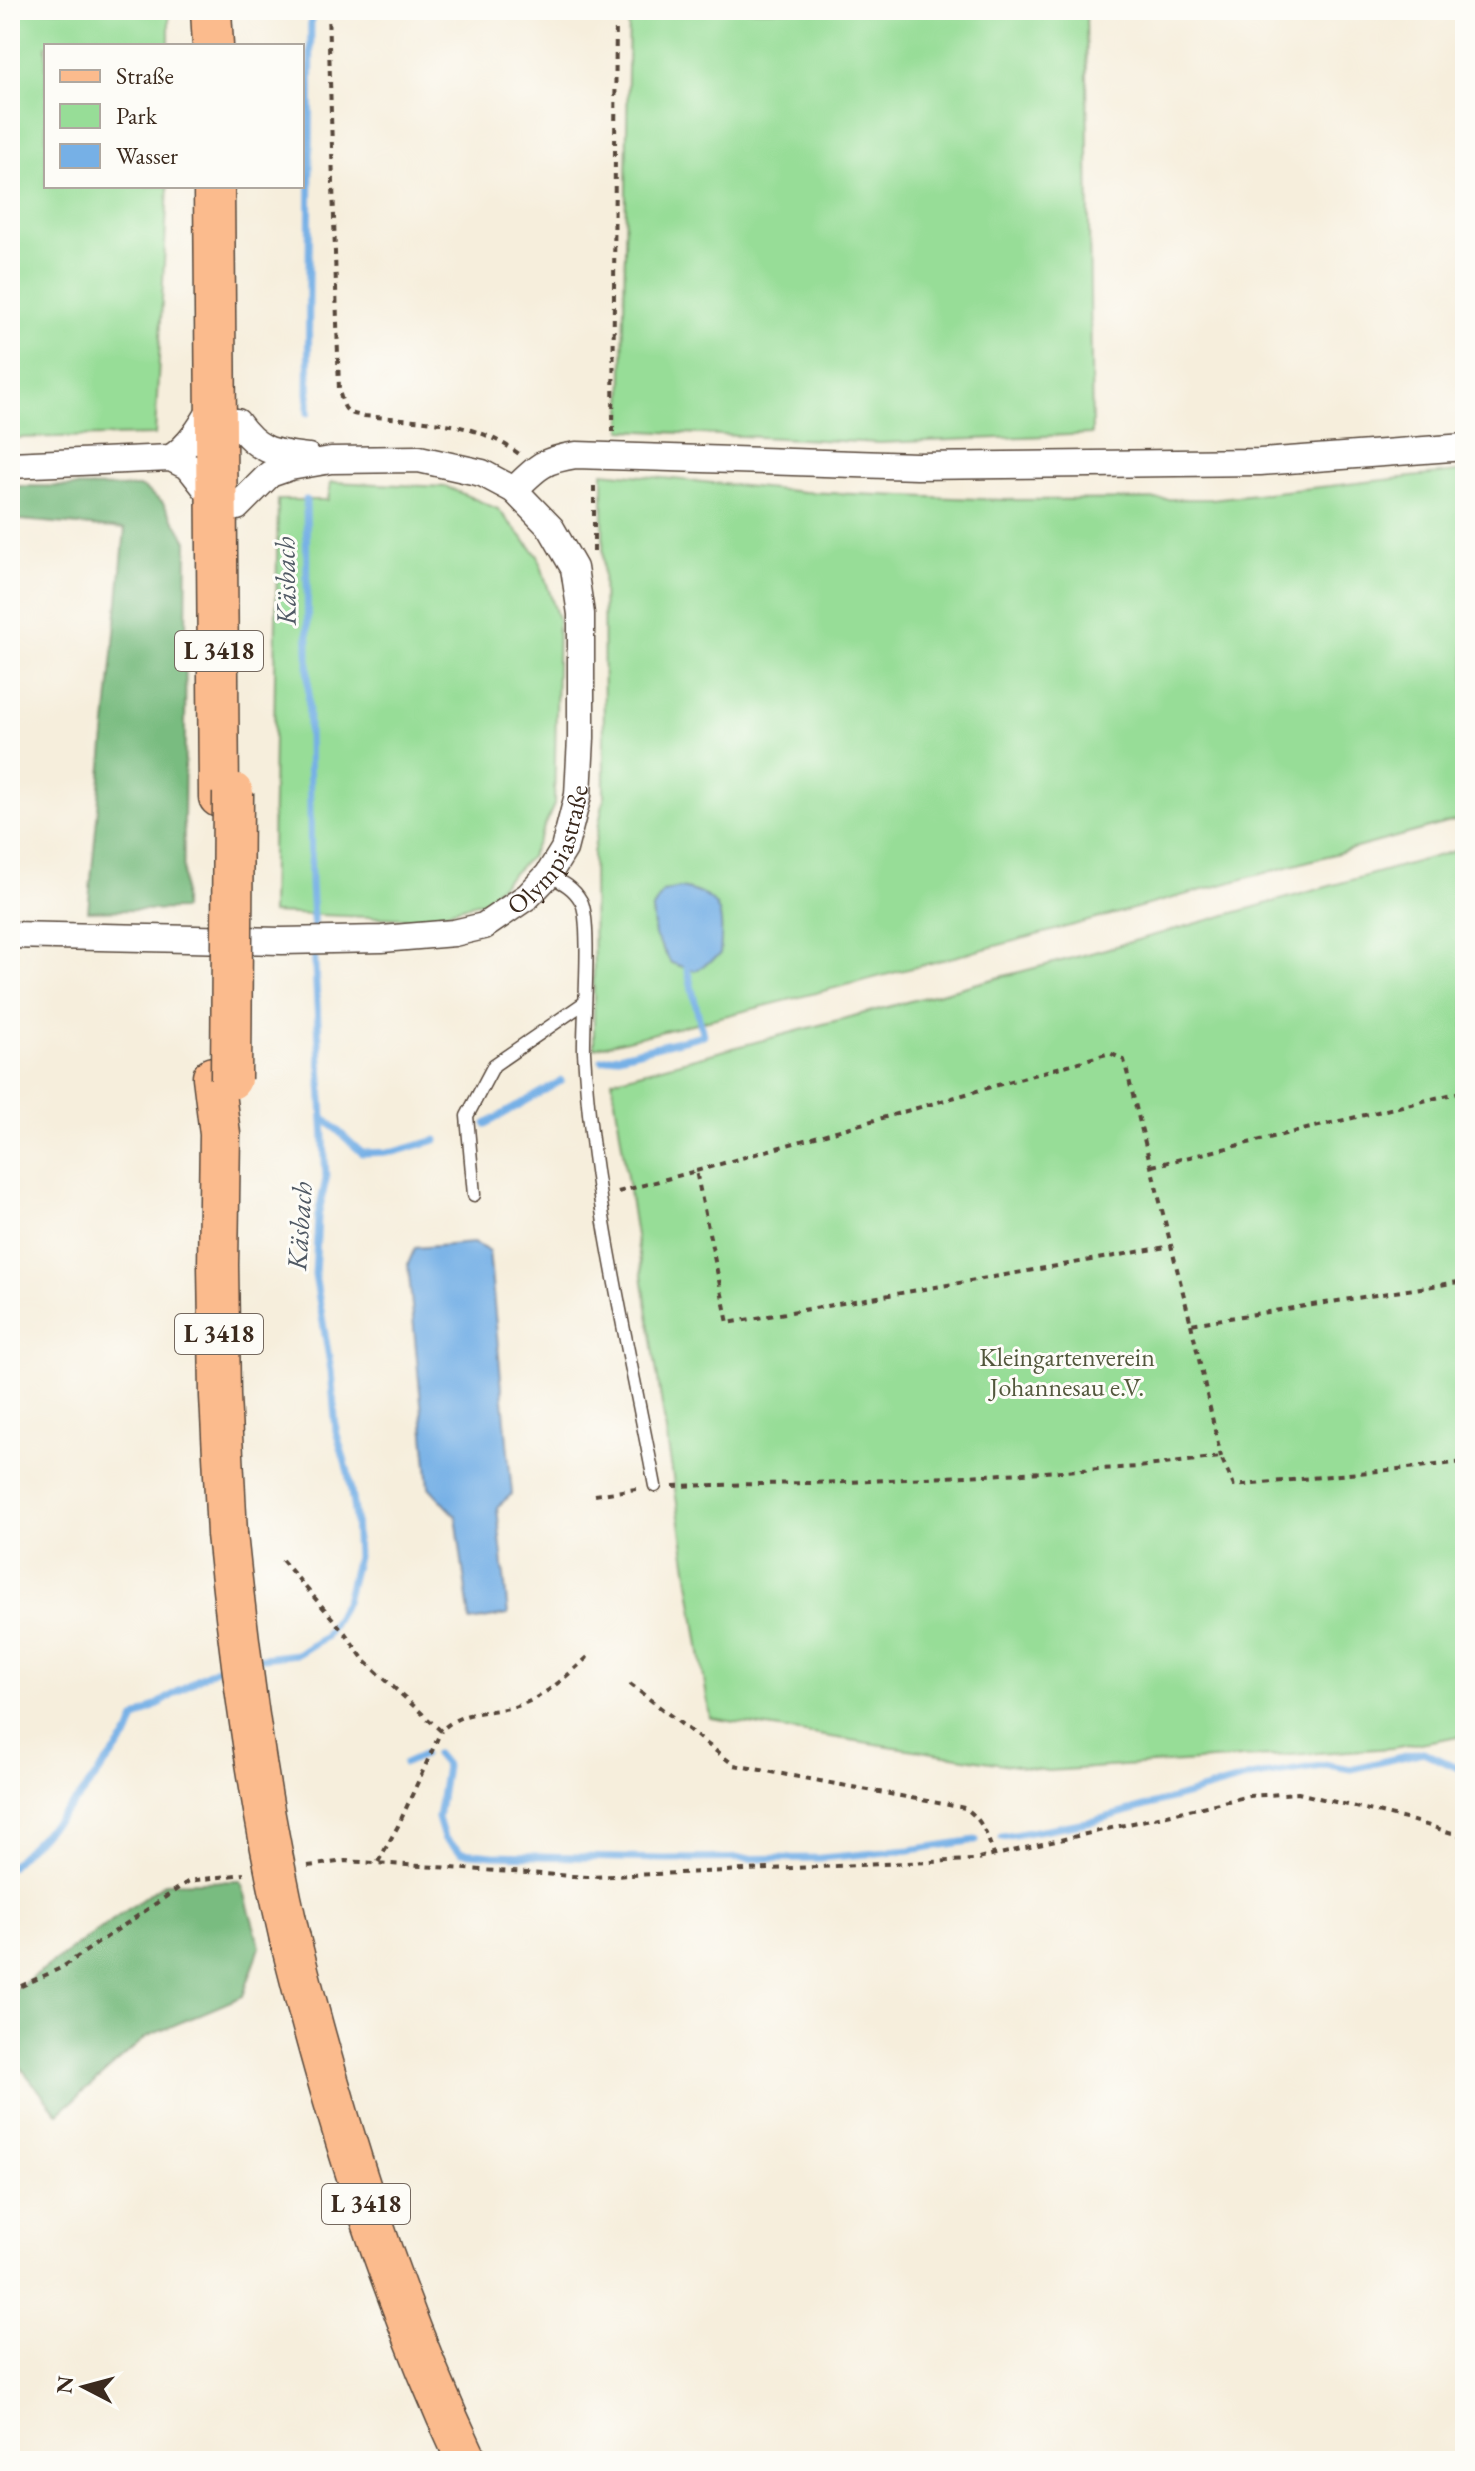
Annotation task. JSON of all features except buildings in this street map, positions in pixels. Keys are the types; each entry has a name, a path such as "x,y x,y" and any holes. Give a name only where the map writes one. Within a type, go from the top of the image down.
{"main road":[{"path":"211,10 213,44"},
{"path":"228,10 229,44"},
{"name":"L 3418","path":"214,188 227,411"},
{"name":"L 3418","path":"231,188 220,1134 220,1367 227,1534 253,1751 271,1859 290,1939 331,2095 370,2217 421,2354 467,2461"}],"street":[{"path":"171,458 227,411"},
{"name":"Olympiastraße","path":"10,935 282,941 439,934 484,926 528,896 548,875 564,849 578,795 581,676 579,590 574,568 551,528 514,490 482,473 419,459 331,460 278,454 250,439 227,411"},
{"path":"514,490 537,467 551,459 603,455 917,466 1260,462 1465,447"},
{"path":"10,465 171,458 189,467 228,506"},
{"name":"Olympiastraße","path":"228,506 270,474 331,460"}],"lane":[{"path":"548,875 571,887 583,904 586,930 584,1003 587,1104 600,1197 655,1486"},
{"path":"474,1195 467,1116 494,1065 584,1003"}],"path":[{"path":"328,10 339,391 344,408 352,414 465,427 506,444 537,467"},
{"path":"594,555 603,455 616,10"},
{"path":"600,1197 1110,1053 1124,1060 1172,1246 1221,1457 1234,1486 1465,1462"},
{"path":"1152,1166 1465,1091"},
{"path":"696,1171 728,1323 1172,1246"},
{"path":"1191,1324 1465,1281"},
{"path":"595,1495 655,1486 850,1482 1139,1467 1221,1457"},
{"path":"282,1560 345,1633 364,1660 441,1731"},
{"path":"378,1863 446,1725 470,1713 521,1705 552,1687 589,1656"},
{"path":"630,1684 734,1765 965,1808 982,1823 994,1855"},
{"path":"298,1867 345,1861 588,1877 974,1860 1249,1796 1298,1793 1410,1820 1465,1837"},
{"path":"10,1991 61,1968 189,1881 251,1873"}],"green space":[{"path":"10,10 169,10 169,44 44,44 44,188 168,188 155,435 10,438"},
{"path":"629,10 1086,10 1092,434 880,443 622,430"},
{"path":"1465,471 1465,818 921,966 594,1048 593,853 604,799 603,472 804,492 1004,500 1211,499"},
{"path":"331,482 447,487 498,509 538,556 558,619 554,805 531,856 484,901 419,919 271,913 278,500 328,500"},
{"path":"10,486 142,487 163,503 187,541 183,909 88,911 125,529 10,519"},
{"name":"Kleingartenverein Johannesau e.V.","path":"1465,848 1465,1735 1392,1748 1048,1771 710,1718 612,1080 1084,955"},
{"path":"241,1881 260,1947 243,1996 146,2037 58,2114 10,2054 10,1993 165,1883"}],"water":[{"path":"680,888 706,896 713,902 721,918 720,955 695,971 671,963 655,936 652,910 663,892"},
{"path":"473,1243 489,1251 512,1494 497,1507 508,1615 470,1621 456,1516 429,1487 408,1264 415,1248"}],"waterway":[{"name":"Käsbach","path":"308,413 311,10"},
{"name":"Käsbach","path":"306,500 314,933"},
{"name":"Käsbach","path":"254,1659 297,1654 325,1637 346,1601 357,1557 355,1518 348,1472 336,1431 331,1370 315,1275 318,1216 326,1179 314,946"},
{"path":"602,1060 703,1035 687,968"},
{"path":"486,1124 561,1081"},
{"path":"324,1118 362,1153 394,1152 436,1140"},
{"name":"Käsbach","path":"10,1867 78,1799 129,1734 135,1719 230,1662"},
{"path":"1002,1837 1093,1821 1250,1777 1328,1765 1351,1769 1423,1752 1465,1771"},
{"path":"436,1754 446,1766 438,1818 444,1838 461,1852 663,1859 820,1858 976,1840"},
{"path":"405,1763 423,1755"}]}
